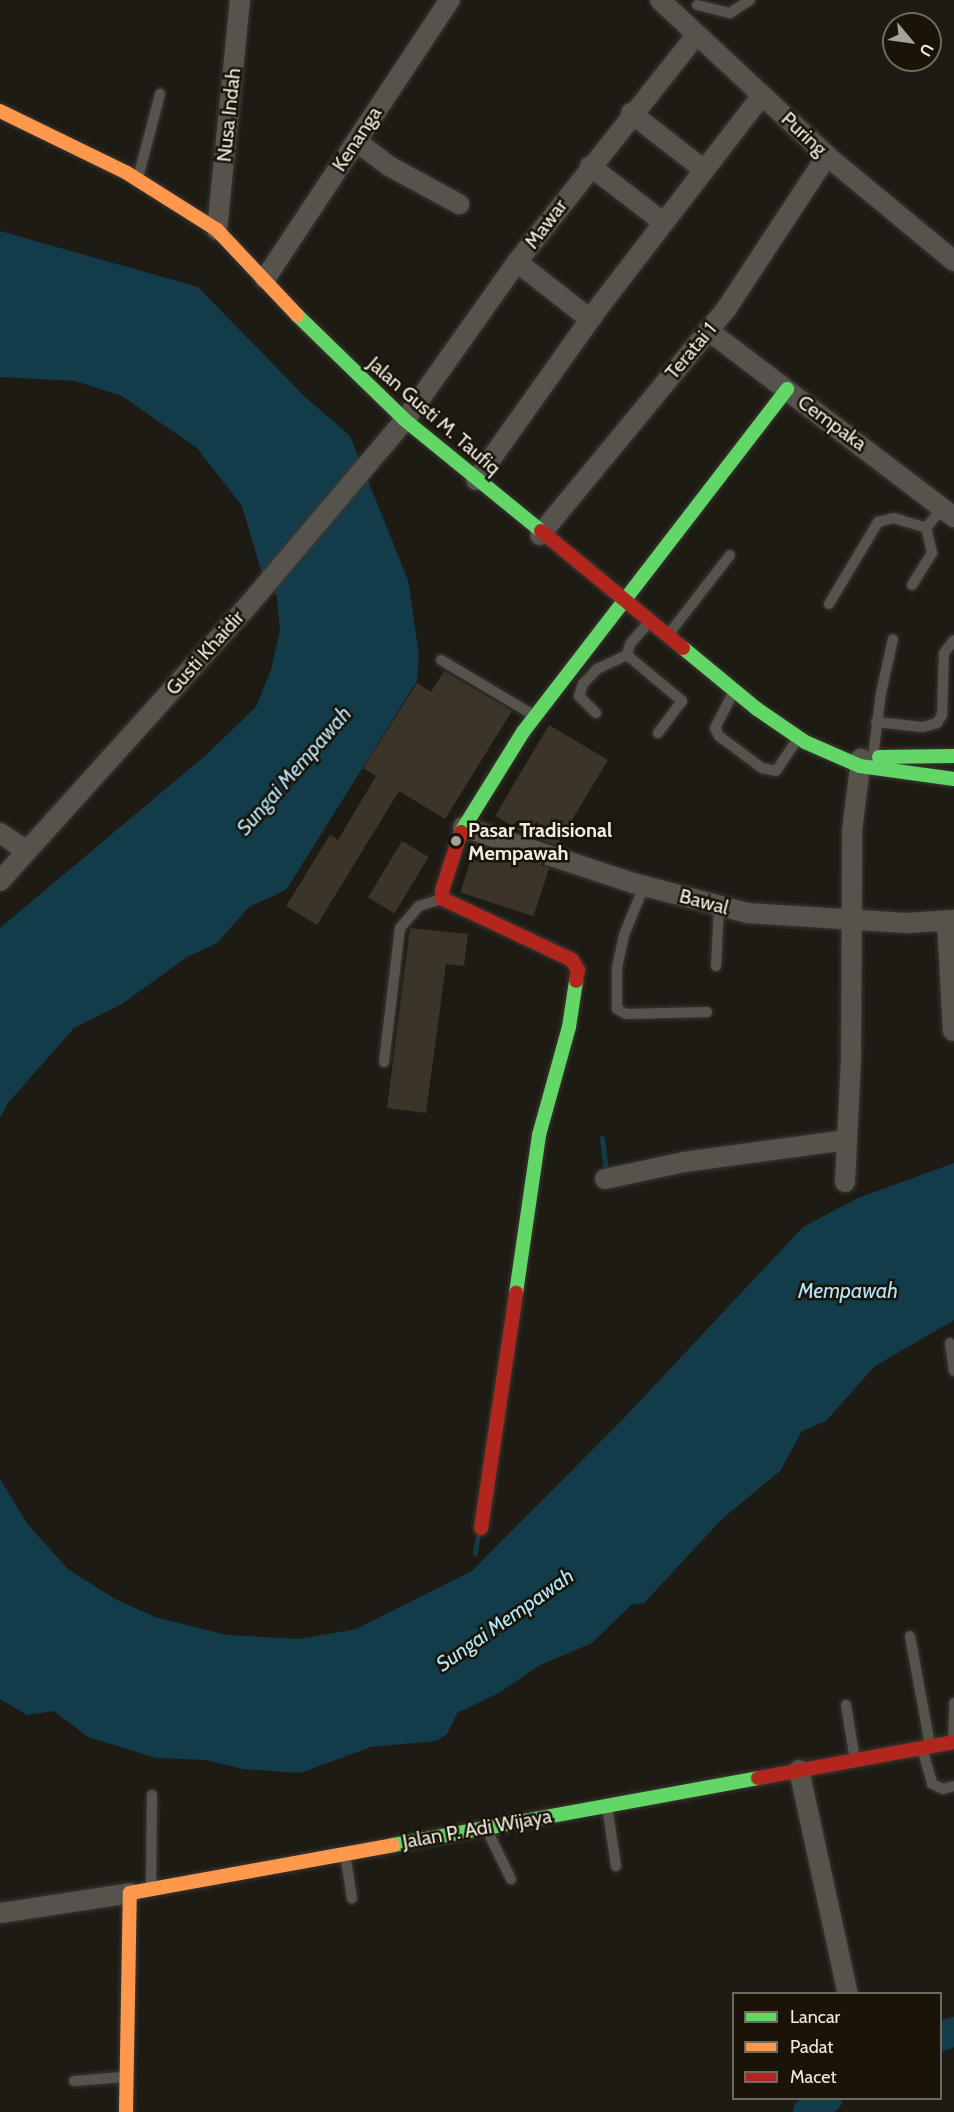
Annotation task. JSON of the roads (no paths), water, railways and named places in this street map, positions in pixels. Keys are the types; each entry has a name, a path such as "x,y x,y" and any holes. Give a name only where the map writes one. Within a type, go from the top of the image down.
{"main road":[{"name":"Jalan Gusti M. Taufiq","path":"0,111 137,180 217,230 332,352 405,420 540,535 735,690 798,737 841,758 954,779"},
{"path":"481,1528 522,1272 539,1135 569,1027 578,970 572,960 547,945 457,909 443,899 463,827 536,716 787,389"},
{"name":"Jalan Gusti M. Taufiq","path":"864,761 954,756"},
{"name":"Jalan P. Adi Wijaya","path":"130,1893 953,1742"},
{"path":"126,2112 130,1893"}],"street":[{"name":"Nusa Indah","path":"217,230 240,0"},
{"name":"Kenanga","path":"265,279 450,0"},
{"name":"Puring","path":"660,0 827,156 954,261"},
{"name":"Mawar","path":"405,420 517,262 691,30"},
{"path":"476,480 590,319 762,95"},
{"path":"631,113 703,169"},
{"path":"356,141 389,166 459,204"},
{"name":"Teratai 1","path":"540,535 709,331 827,156"},
{"path":"590,166 663,222"},
{"path":"517,262 590,319"},
{"name":"Cempaka","path":"709,331 948,513"},
{"name":"Gusti Khaidir","path":"0,881 246,608 405,420"},
{"path":"845,1182 852,831 864,761"},
{"name":"Bawal","path":"463,827 644,886 718,906 779,917 950,921"},
{"path":"0,833 27,851"},
{"path":"950,921 953,1031"},
{"path":"605,1179 684,1162 847,1140"},
{"path":"799,1770 849,1992"},
{"name":"Jalan P. Adi Wijaya","path":"0,1913 130,1893"}],"lane":[{"path":"691,30 698,3 730,13 750,0"},
{"path":"137,180 160,94"},
{"path":"926,528 948,513"},
{"path":"830,603 878,522 894,518 926,528"},
{"path":"912,585 932,553 926,528"},
{"path":"668,635 730,555"},
{"path":"596,713 579,696 583,684 597,669 627,655 630,644 650,621"},
{"path":"864,761 876,722 893,639"},
{"path":"876,722 923,727 937,723 942,715 944,653 954,640"},
{"path":"627,655 682,699 658,733"},
{"path":"441,660 536,716"},
{"path":"735,690 715,728 719,736 762,768 776,771 798,737"},
{"path":"644,886 624,935 617,967 617,1009 626,1014 707,1011"},
{"path":"384,1062 400,927 419,906 443,899"},
{"path":"716,966 718,906"},
{"path":"950,1343 954,1371"},
{"path":"910,1636 932,1784 943,1789 954,1786"},
{"path":"953,1742 954,1703"},
{"path":"846,1705 855,1760"},
{"path":"152,1795 152,1889"},
{"path":"607,1806 616,1866"},
{"path":"485,1828 511,1879"},
{"path":"345,1854 352,1898"},
{"path":"74,2081 128,2077"}],"water":[{"name":"Sungai Mempawah","path":"0,231 198,287 305,397 350,436 408,580 419,655 417,681 286,890 249,907 217,943 187,957 122,1004 74,1028 8,1103 0,1118 0,928 206,755 256,707 271,670 280,631 277,597 261,570 242,506 197,448 122,396 75,381 0,377"},
{"name":"Mempawah","path":"954,1163 954,1320 875,1366 826,1421 802,1431 780,1471 722,1519 644,1603 631,1605 592,1643 538,1666 499,1693 457,1713 447,1734 436,1741 371,1747 300,1773 243,1769 207,1760 156,1758 88,1737 54,1711 27,1715 0,1699 0,1479 28,1525 68,1569 115,1599 155,1617 227,1635 299,1639 356,1629 472,1571 624,1418 803,1227 858,1198"}],"waterway":[{"path":"602,1138 606,1172"},
{"path":"475,1553 478,1534"},
{"path":"942,2035 954,2032"},
{"path":"808,2112 825,2100"}],"place":[{"name":"Pasar Tradisional Mempawah","path":"456,841"}]}
